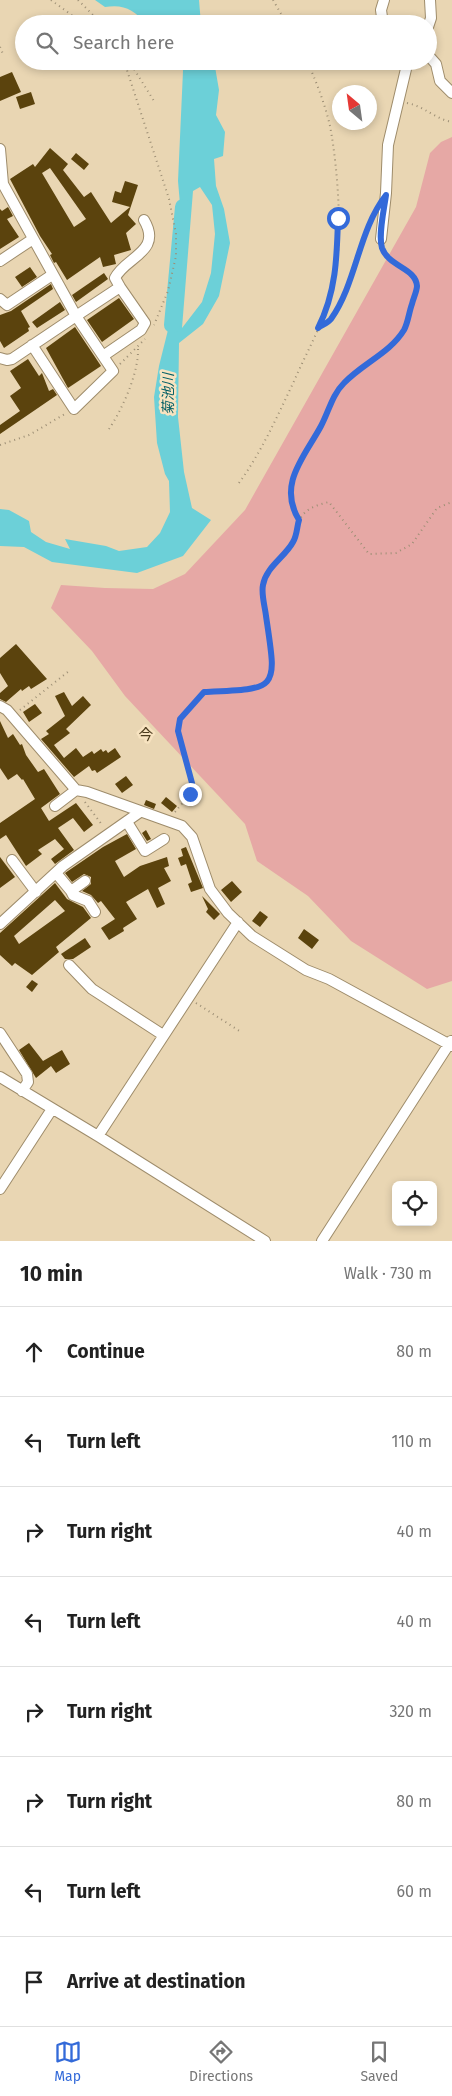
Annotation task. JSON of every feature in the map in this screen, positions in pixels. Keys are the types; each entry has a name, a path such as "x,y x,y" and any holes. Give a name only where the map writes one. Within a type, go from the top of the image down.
{"street":[{"path":"382,15 384,0"},
{"path":"430,0 431,15"},
{"path":"437,68 440,81 452,93"},
{"path":"381,239 386,193 388,145 400,102 406,70"},
{"path":"0,149 3,184 76,316 113,371 74,409 32,345"},
{"path":"103,356 141,330 146,322 115,278 119,269 143,252 148,241 149,228 144,220"},
{"path":"0,261 33,239"},
{"path":"0,299 7,305 52,275"},
{"path":"0,358 12,359 120,287"},
{"path":"0,706 13,717 76,790 87,792 182,826 192,838 210,889 252,936 306,970 329,980 451,1044 322,1241"},
{"path":"55,806 76,790"},
{"path":"0,924 56,873 140,812"},
{"path":"127,822 145,851 164,839"},
{"path":"12,860 36,892"},
{"path":"56,873 73,895 88,901 96,912"},
{"path":"71,891 86,881"},
{"path":"98,1136 187,997 238,922"},
{"path":"69,965 92,989 163,1035"},
{"path":"0,1033 27,1074 28,1082 22,1091"},
{"path":"0,1077 265,1241"},
{"path":"0,1189 52,1109"}],"path":[{"path":"51,0 72,15"},
{"path":"78,0 93,15"},
{"path":"273,0 282,15"},
{"path":"0,47 3,54"},
{"path":"134,70 154,102"},
{"path":"239,483 255,462 277,418 326,314 334,287 338,218 330,125 311,70"},
{"path":"400,102 422,107 443,121 452,122"},
{"path":"318,328 330,321 347,288 376,208"},
{"path":"299,520 293,511 290,500 291,486 296,467 321,426 336,393 344,382 370,360 392,346 405,328 417,286 409,271 391,262 383,249 381,239"},
{"path":"109,429 117,417 138,362 138,348"},
{"path":"0,445 29,435 74,409"},
{"path":"170,821 190,794 192,783 178,731 180,719 204,692 251,690 263,686 271,676 273,662 262,586 269,570 294,541 299,520 312,507 330,502 369,554 396,553 412,544 437,508 452,502"},
{"path":"13,717 68,671"},
{"path":"76,790 109,834"},
{"path":"187,997 242,1032"}],"shaded area":[{"path":"452,137 452,981 427,989 351,941 308,896 257,861 245,824 125,696 92,651 51,608 61,585 153,589 185,574 245,510 416,207 430,153 441,142"}],"water":[{"path":"95,0 199,0 200,15 137,15 123,7 105,7"},
{"path":"183,70 216,70 219,90 216,115 225,132 223,156 214,159 216,186 224,209 230,243 219,296 203,324 179,343 178,417 184,472 192,508 211,520 183,556 137,573 52,562 24,547 0,546 0,509 9,510 29,521 31,532 46,542 70,549 65,539 106,546 119,551 147,547 160,533 170,512 169,481 165,474 157,443 154,397 159,366 185,262 178,181","holes":["200,187 212,205 215,234 211,273 202,302 182,328 193,191"]}],"building":[{"path":"12,72 21,92 0,101 0,77"},
{"path":"31,92 35,104 20,109 16,97"},
{"path":"50,148 68,164 63,170 84,197 91,192 111,223 130,207 112,202 115,191 121,193 125,181 138,185 128,215 136,224 126,233 131,250 114,255 116,264 103,267 100,257 67,280 56,262 54,263 50,255 52,254 40,236 10,179 33,164 35,167","holes":["50,168 86,219 74,227 42,173"]},
{"path":"76,153 89,164 84,170 71,159"},
{"path":"8,207 13,216 7,219 19,237 0,249 0,209 2,211"},
{"path":"30,267 37,277 22,287 15,277"},
{"path":"104,273 108,279 76,302 72,295"},
{"path":"51,284 53,289 21,311 30,327 28,328 29,331 4,348 0,341 0,315 11,311"},
{"path":"119,298 134,319 102,342 87,320"},
{"path":"60,302 65,310 37,328 32,322"},
{"path":"75,327 101,366 68,388 46,348"},
{"path":"28,359 39,376 42,373 49,391 53,389 57,395 0,434 0,425 20,411 10,396 21,388 10,371"},
{"path":"16,644 47,679 31,689 29,686 22,691 21,689 6,702 0,699 0,693 8,686 0,673 0,658"},
{"path":"64,692 72,706 83,696 91,705 66,729 70,733 54,745 64,758 76,748 83,757 92,751 94,754 101,749 103,752 106,750 108,753 115,748 121,757 97,773 95,770 92,771 89,766 74,777 41,739 49,734 46,731 65,716 55,696"},
{"path":"35,704 42,713 29,722 23,712"},
{"path":"0,721 8,738 13,734 20,745 22,744 26,755 38,772 44,769 60,794 41,808 49,821 76,803 93,825 84,832 73,818 58,828 74,850 55,864 51,859 64,849 55,839 38,850 42,854 26,866 6,835 0,839 0,823 35,799 23,779 17,774 8,780 0,768"},
{"path":"126,776 133,785 122,793 115,784"},
{"path":"166,797 177,806 172,812 161,803"},
{"path":"146,800 156,804 154,809 144,805"},
{"path":"146,830 151,839 147,841 142,833"},
{"path":"127,834 136,849 115,861 124,877 140,866 167,857 169,866 164,868 171,881 158,888 165,904 157,908 148,889 126,902 137,919 123,928 124,931 109,940 101,928 115,919 101,901 98,903 91,895 82,891 91,884 91,877 84,874 72,882 65,873 103,847"},
{"path":"186,847 203,888 191,892 188,884 192,882 186,864 181,866 178,858 183,856 181,849"},
{"path":"0,857 15,877 0,888"},
{"path":"232,881 242,892 231,902 221,890"},
{"path":"55,883 67,899 83,907 91,918 56,947 59,952 32,975 15,963 12,966 0,955 0,933","holes":["55,900 65,911 19,944 14,936"]},
{"path":"202,896 220,914 214,920 206,912 208,909"},
{"path":"260,911 268,917 260,927 252,921"},
{"path":"304,929 319,940 312,949 298,938"},
{"path":"85,938 91,947 73,959 65,959 61,954"},
{"path":"32,980 38,984 32,992 26,987"},
{"path":"29,1043 43,1061 62,1050 70,1064 56,1073 51,1066 36,1078 19,1050"}],"waterway":[{"name":"菊池川","path":"172,325 183,207"}],"district":[{"name":"今","path":"146,735"}],"route":[{"path":"190,794 192,783 178,731 180,719 204,692 251,690 263,686 271,676 273,662 262,586 269,570 294,541 299,520 293,511 290,500 291,486 296,467 321,426 336,393 344,382 370,360 392,346 405,328 417,286 409,271 391,262 383,249 381,239 386,195 376,208 347,288 330,321 318,328 326,314 334,287 338,218"}]}
